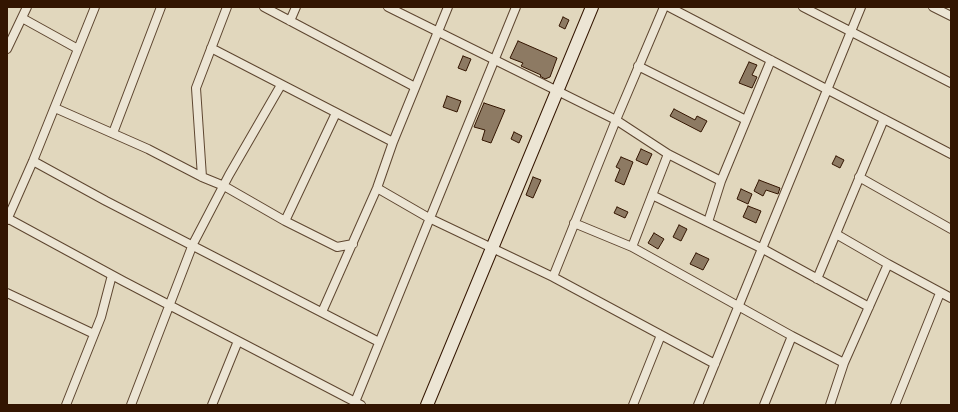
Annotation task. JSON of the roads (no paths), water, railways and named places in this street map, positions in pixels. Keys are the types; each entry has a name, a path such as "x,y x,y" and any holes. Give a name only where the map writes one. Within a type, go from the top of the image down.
{"street":[{"path":"7,49 26,7"},
{"path":"95,7 33,161 7,218 112,275 358,404 379,342 516,7"},
{"path":"112,133 161,7"},
{"path":"202,177 196,88 227,7"},
{"path":"264,7 415,87"},
{"path":"290,21 296,7"},
{"path":"388,7 616,120 668,154 721,181"},
{"path":"322,312 353,244 448,7"},
{"path":"427,405 592,7"},
{"path":"554,277 574,223 638,66 664,7"},
{"path":"668,7 951,154"},
{"path":"804,7 951,83"},
{"path":"698,405 861,7"},
{"path":"933,7 951,16"},
{"path":"22,18 78,49"},
{"path":"211,48 393,142"},
{"path":"708,222 721,181 771,60"},
{"path":"638,66 746,120"},
{"path":"131,405 193,244 281,85"},
{"path":"55,108 148,149 202,177 224,186 285,221 337,247 353,244"},
{"path":"285,221 336,113"},
{"path":"817,279 884,119"},
{"path":"632,247 668,154"},
{"path":"33,161 106,201 193,244 379,342"},
{"path":"859,177 951,229"},
{"path":"376,188 429,218 554,277 715,364"},
{"path":"652,195 763,249 869,307"},
{"path":"574,223 632,247 739,307 844,363"},
{"path":"836,234 951,298"},
{"path":"830,405 844,363 888,264"},
{"path":"66,405 94,334 112,275"},
{"path":"7,293 94,334"},
{"path":"895,405 940,293"},
{"path":"633,405 661,335"},
{"path":"764,405 792,336"},
{"path":"222,405 213,403 238,341"}]}
